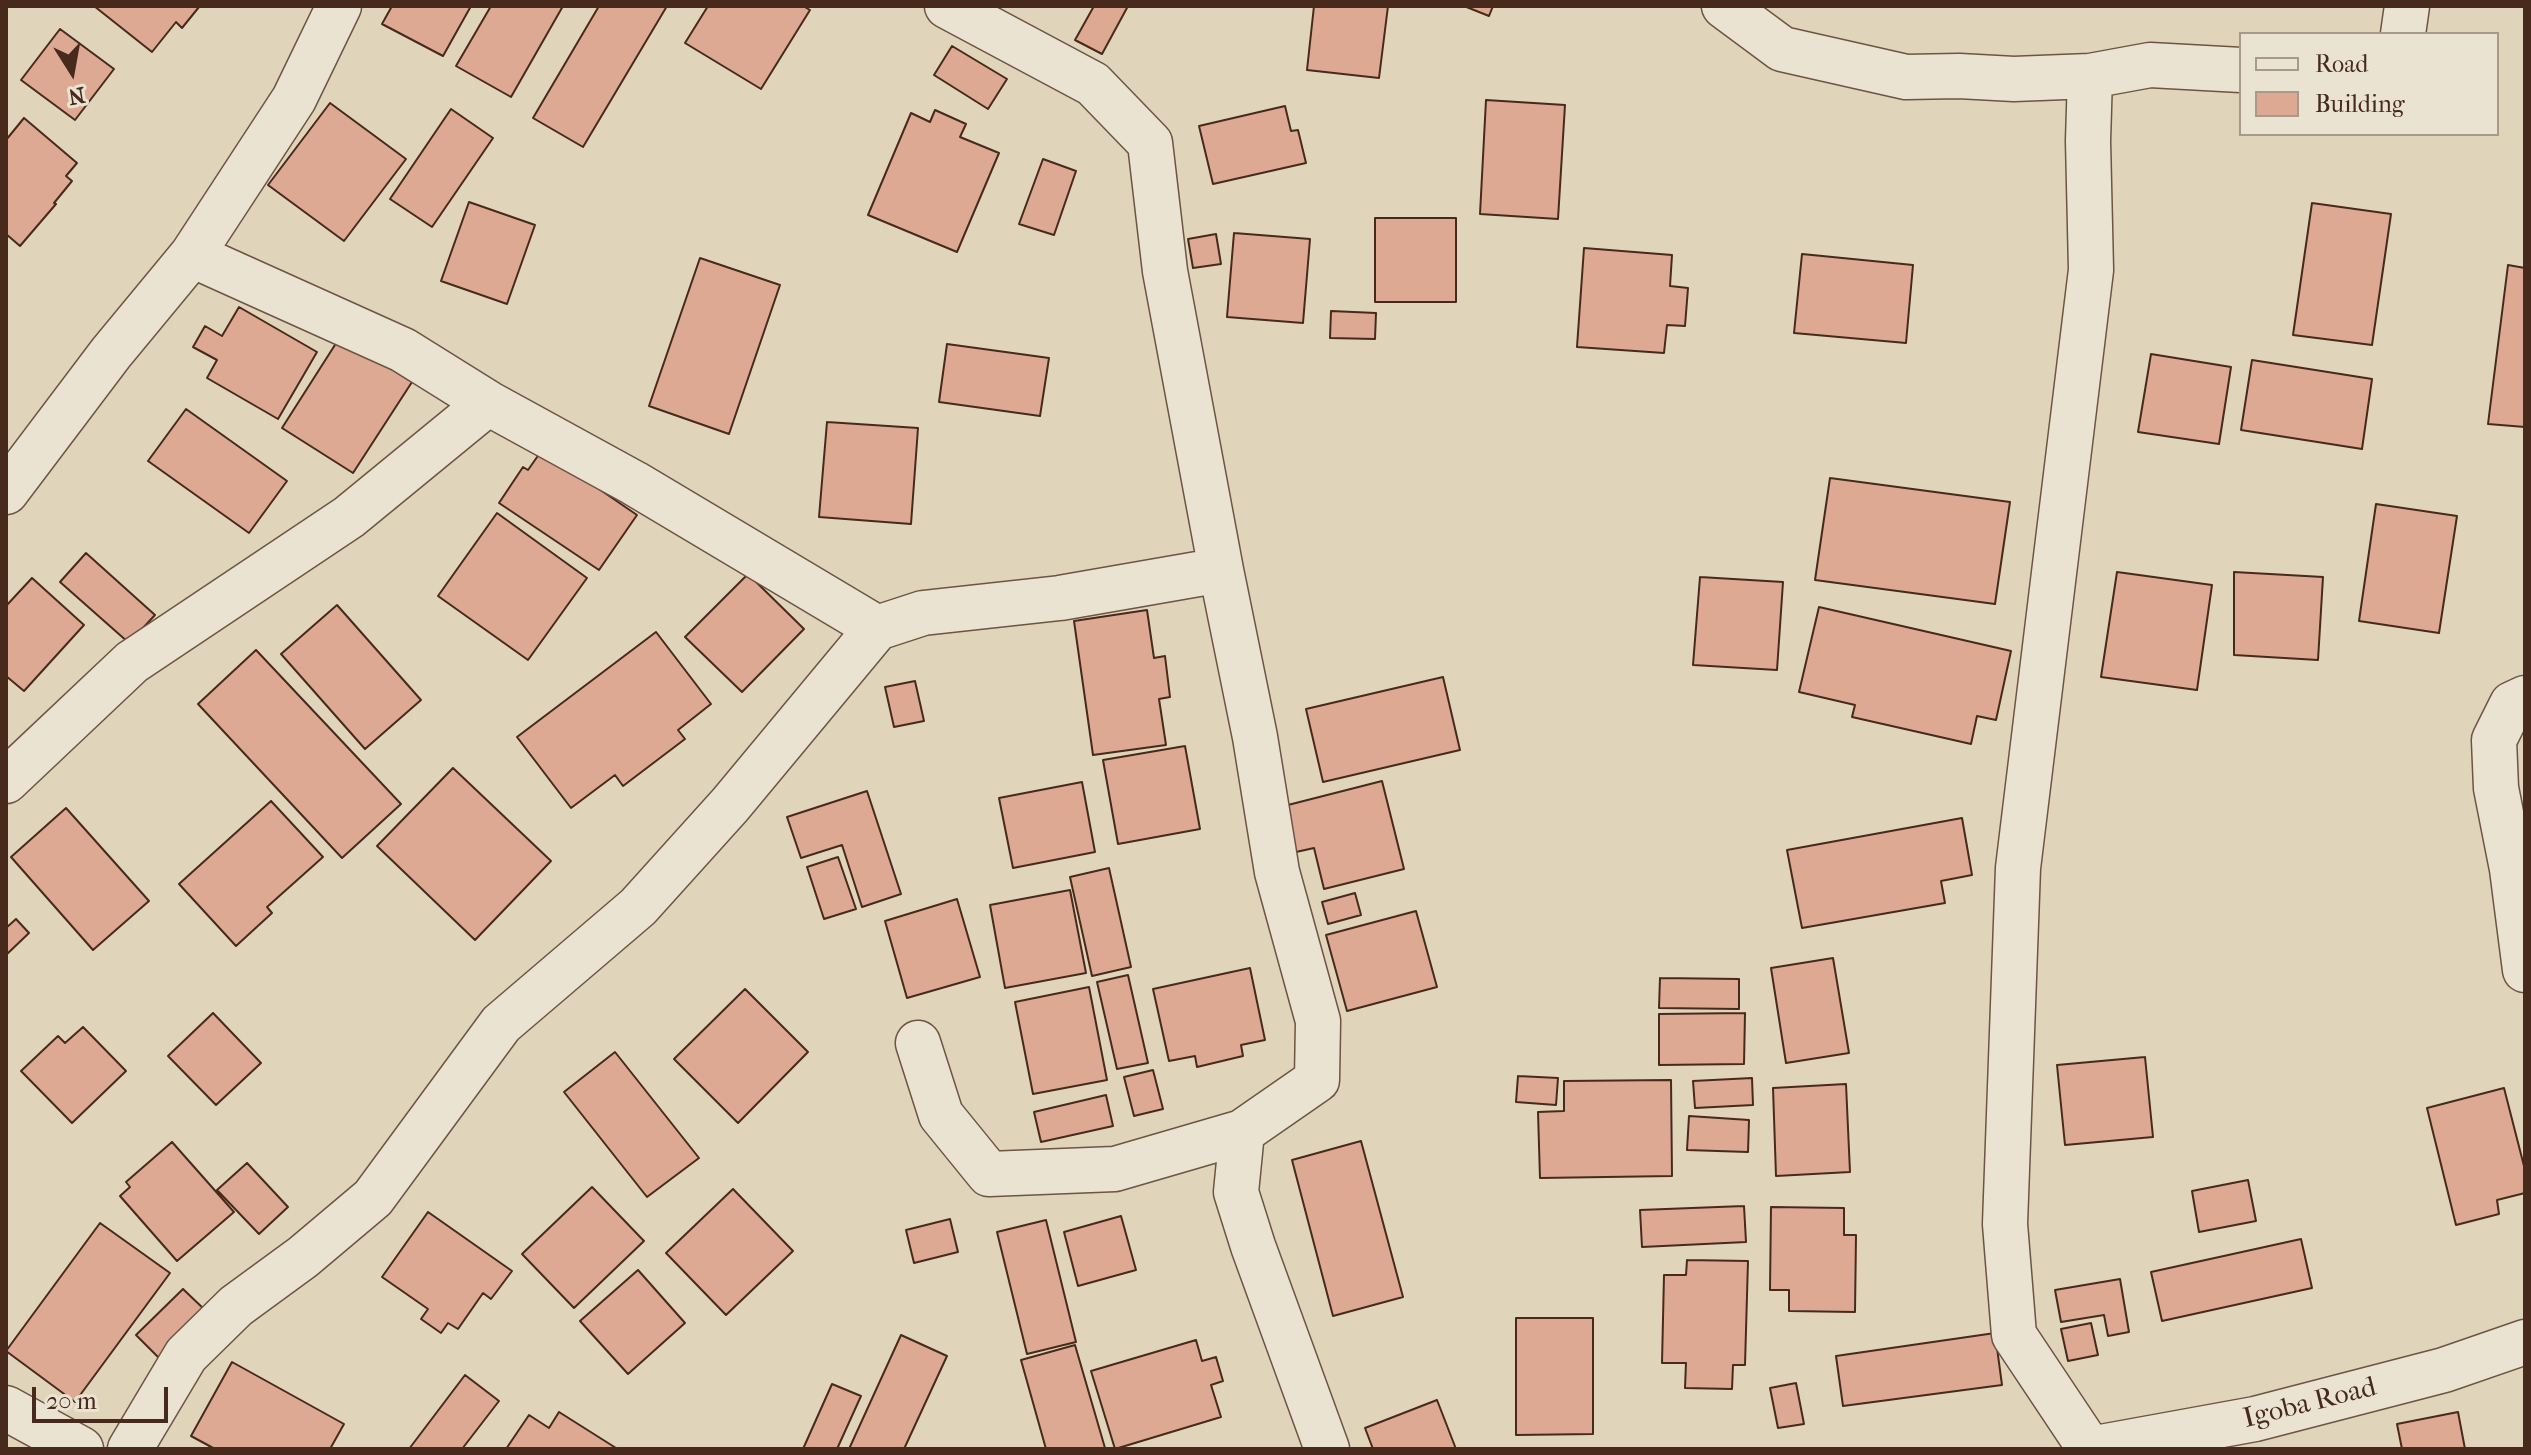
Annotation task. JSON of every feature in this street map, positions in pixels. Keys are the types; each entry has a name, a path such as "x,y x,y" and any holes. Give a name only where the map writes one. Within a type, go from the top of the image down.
{"street":[{"path":"6,492 111,353 192,255 294,99 339,6"},
{"path":"918,1043 941,1115 989,1174 1115,1169 1242,1132 1317,1080 1318,1021 1277,872 1255,737 1165,271 1150,143 1093,84 947,6"},
{"path":"1724,6 1782,49 1906,77 2014,79 2090,76 2150,65 2239,70"},
{"path":"2403,32 2407,6"},
{"path":"2090,76 2091,270 2018,868 2005,1224 2014,1335 2090,1449"},
{"path":"192,255 403,350 488,403 634,483 877,628"},
{"path":"6,781 132,662 349,517 488,403"},
{"path":"130,1449 186,1355 236,1306 303,1257 373,1198 501,1024 638,907 730,805 877,628 923,613 1060,598 1221,570"},
{"path":"2525,698 2512,704 2494,740 2496,788 2512,869 2525,970"},
{"path":"1242,1132 1236,1192 1327,1449"},
{"name":"Igoba Road","path":"2090,1449 2255,1419 2444,1370 2525,1342"},
{"path":"6,1408 81,1449"}],"building":[{"path":"94,6 199,7 182,28 176,22 152,52"},
{"path":"392,6 471,6 443,56 382,24"},
{"path":"491,6 563,6 511,97 456,66"},
{"path":"599,6 667,6 583,147 533,118"},
{"path":"708,6 803,6 810,10 761,89 685,43"},
{"path":"1094,6 1128,6 1102,54 1075,40"},
{"path":"1314,6 1388,6 1379,78 1307,70"},
{"path":"1464,6 1493,6 1489,16"},
{"path":"60,29 114,69 75,120 21,80"},
{"path":"952,46 1007,79 988,109 934,75"},
{"path":"1486,100 1565,105 1558,219 1480,214"},
{"path":"330,103 406,159 344,241 268,185"},
{"path":"1285,106 1291,131 1298,130 1306,163 1213,184 1199,126"},
{"path":"451,109 493,138 432,227 390,199"},
{"path":"935,110 966,124 960,137 999,153 957,252 868,215 911,113 930,122"},
{"path":"24,118 77,163 66,176 72,181 20,246 6,234 6,140"},
{"path":"1043,159 1076,171 1054,235 1019,224"},
{"path":"469,202 535,225 507,304 441,281"},
{"path":"2312,203 2391,214 2372,345 2293,335"},
{"path":"1375,218 1456,218 1456,302 1375,302"},
{"path":"1234,233 1310,239 1303,323 1227,317"},
{"path":"1216,234 1221,264 1193,268 1188,239"},
{"path":"1584,248 1672,255 1670,286 1688,288 1685,326 1667,325 1664,353 1577,347"},
{"path":"1802,254 1913,265 1906,343 1794,333"},
{"path":"700,258 780,285 729,434 649,406"},
{"path":"2508,265 2525,268 2525,427 2488,424"},
{"path":"239,307 317,352 278,419 207,378 217,360 193,347 205,326 222,336"},
{"path":"1331,311 1376,313 1375,339 1330,338"},
{"path":"340,337 412,382 353,473 282,428"},
{"path":"947,344 1049,358 1040,416 939,402"},
{"path":"2151,354 2231,367 2219,444 2138,432"},
{"path":"2252,360 2372,379 2362,449 2241,430"},
{"path":"186,409 287,481 249,533 148,461"},
{"path":"827,422 918,428 911,524 819,517"},
{"path":"542,450 637,515 599,570 499,503 523,467 528,470"},
{"path":"1830,478 2010,502 1995,604 1815,580"},
{"path":"2376,504 2457,516 2439,633 2359,621"},
{"path":"497,513 587,578 528,660 438,596"},
{"path":"86,553 155,615 129,643 60,582"},
{"path":"2117,572 2212,585 2197,690 2101,677"},
{"path":"2234,572 2323,577 2318,660 2234,655"},
{"path":"748,574 804,629 742,692 685,637"},
{"path":"1700,577 1783,582 1777,670 1693,665"},
{"path":"32,578 84,625 24,691 6,676 6,606"},
{"path":"337,605 421,700 365,749 281,654"},
{"path":"1819,607 2011,651 1996,720 1977,716 1971,744 1852,717 1855,705 1799,692"},
{"path":"1147,610 1154,658 1165,656 1170,697 1159,699 1166,745 1093,755 1074,621"},
{"path":"656,632 711,704 678,730 685,739 623,786 615,775 571,808 517,737"},
{"path":"256,650 401,804 342,858 198,704"},
{"path":"1443,677 1460,750 1323,782 1306,709"},
{"path":"915,681 924,721 894,727 885,687"},
{"path":"1185,746 1200,829 1118,844 1103,760"},
{"path":"453,768 551,861 475,940 377,846"},
{"path":"1382,781 1404,869 1324,889 1314,848 1296,852 1284,806"},
{"path":"1082,782 1095,852 1013,868 999,798"},
{"path":"867,791 901,894 862,907 842,845 801,858 787,817"},
{"path":"271,801 323,857 267,907 272,913 236,946 179,884"},
{"path":"66,808 149,901 93,950 11,857"},
{"path":"1962,818 1972,875 1941,881 1945,903 1802,928 1787,850"},
{"path":"838,857 856,909 824,919 807,867"},
{"path":"1109,868 1131,967 1092,976 1070,877"},
{"path":"1070,890 1086,973 1005,988 990,905"},
{"path":"1355,893 1361,915 1328,924 1322,902"},
{"path":"957,899 980,977 907,998 885,921"},
{"path":"1416,911 1437,987 1347,1011 1326,935"},
{"path":"16,919 29,933 6,955 6,928"},
{"path":"1833,958 1849,1053 1786,1063 1771,968"},
{"path":"1250,968 1265,1040 1241,1045 1243,1056 1197,1067 1195,1056 1169,1061 1153,989"},
{"path":"1128,975 1148,1063 1117,1069 1097,982"},
{"path":"1660,978 1739,979 1739,1009 1659,1008"},
{"path":"1089,987 1107,1080 1033,1094 1015,1002"},
{"path":"745,989 808,1052 738,1123 674,1059"},
{"path":"213,1013 261,1063 216,1105 168,1056"},
{"path":"1745,1013 1744,1064 1659,1065 1659,1014"},
{"path":"83,1027 126,1071 72,1123 21,1071 58,1036 65,1043"},
{"path":"615,1052 699,1158 647,1197 564,1092"},
{"path":"2145,1057 2153,1137 2065,1145 2057,1065"},
{"path":"1153,1070 1163,1109 1134,1116 1124,1077"},
{"path":"1518,1076 1558,1078 1556,1105 1516,1102"},
{"path":"1752,1078 1753,1105 1695,1108 1693,1081"},
{"path":"1671,1080 1672,1176 1540,1178 1538,1112 1564,1111 1564,1081"},
{"path":"1846,1084 1850,1172 1776,1176 1773,1088"},
{"path":"2504,1088 2525,1170 2525,1193 2497,1200 2499,1214 2456,1225 2427,1108"},
{"path":"1106,1095 1113,1126 1041,1142 1034,1112"},
{"path":"1689,1116 1749,1120 1748,1152 1687,1150"},
{"path":"1361,1141 1403,1297 1333,1316 1292,1160"},
{"path":"172,1142 234,1212 177,1261 120,1196 130,1187 126,1182"},
{"path":"247,1163 288,1207 259,1234 217,1190"},
{"path":"2248,1180 2256,1221 2199,1232 2192,1191"},
{"path":"592,1187 644,1241 574,1308 522,1254"},
{"path":"733,1189 793,1251 726,1315 666,1253"},
{"path":"1744,1206 1746,1242 1642,1247 1640,1210"},
{"path":"1771,1207 1844,1208 1844,1235 1856,1235 1855,1312 1789,1311 1789,1290 1770,1290"},
{"path":"428,1212 512,1271 491,1299 483,1293 458,1329 448,1323 441,1333 421,1319 428,1309 382,1277"},
{"path":"1121,1216 1136,1270 1078,1286 1064,1232"},
{"path":"950,1219 958,1252 914,1263 906,1230"},
{"path":"1046,1220 1076,1342 1027,1354 997,1232"},
{"path":"100,1223 170,1273 75,1402 6,1351"},
{"path":"2301,1239 2312,1288 2162,1321 2151,1272"},
{"path":"1687,1260 1748,1261 1745,1365 1733,1365 1732,1389 1685,1388 1686,1363 1662,1363 1664,1275 1686,1275"},
{"path":"638,1270 685,1323 628,1374 580,1321"},
{"path":"2120,1279 2129,1332 2108,1336 2104,1315 2061,1322 2055,1290"},
{"path":"183,1289 207,1312 159,1358 136,1335"},
{"path":"1516,1318 1593,1318 1593,1434 1516,1435"},
{"path":"2091,1323 2098,1355 2068,1361 2061,1329"},
{"path":"1995,1333 2002,1385 1843,1406 1836,1356"},
{"path":"901,1335 947,1356 904,1449 849,1449"},
{"path":"1196,1340 1202,1361 1216,1357 1223,1381 1211,1385 1221,1417 1115,1449 1091,1371"},
{"path":"1075,1345 1105,1448 1046,1449 1021,1360"},
{"path":"232,1362 344,1424 330,1449 215,1449 191,1436"},
{"path":"465,1375 499,1401 462,1449 409,1449"},
{"path":"1796,1383 1804,1424 1778,1428 1770,1388"},
{"path":"832,1384 861,1396 837,1449 803,1449"},
{"path":"1437,1400 1456,1449 1373,1449 1365,1428"},
{"path":"559,1412 616,1448 506,1449 529,1415 549,1428"},
{"path":"2458,1412 2465,1449 2402,1449 2397,1424"}]}
